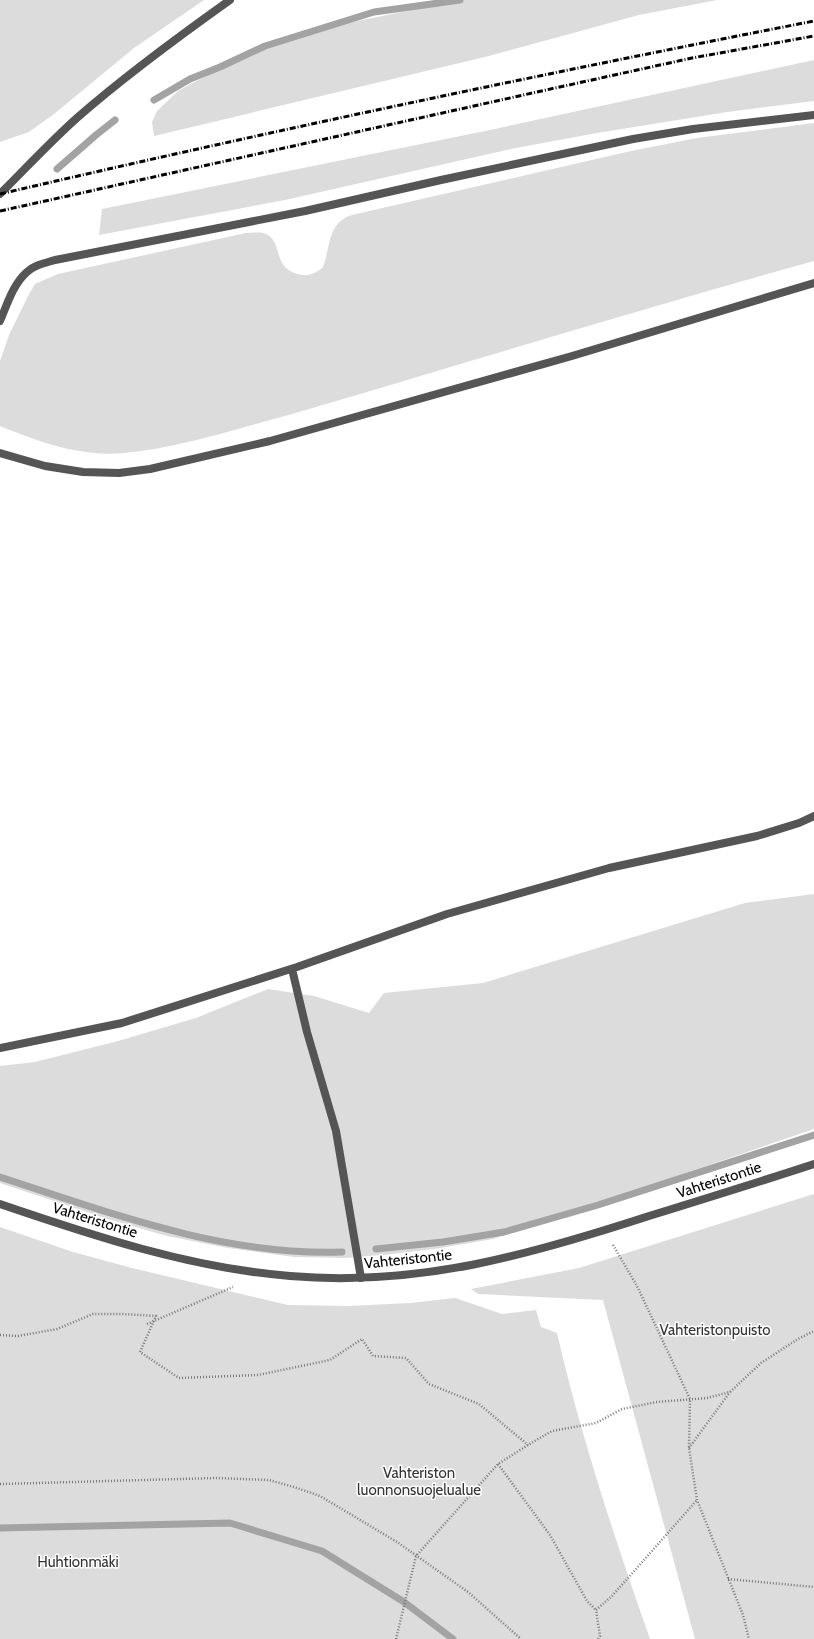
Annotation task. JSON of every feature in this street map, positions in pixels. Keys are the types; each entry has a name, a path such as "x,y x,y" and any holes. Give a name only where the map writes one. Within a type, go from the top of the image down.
{"street":[{"path":"0,194 55,139 103,96 184,32 230,0"},
{"path":"0,321 20,278 28,271 39,265 55,260 305,211 633,139 692,129 814,115"},
{"path":"0,453 44,466 82,472 119,473 150,469 270,441 572,356 814,283"},
{"path":"0,1048 122,1023 292,969 447,914 609,868 757,836 799,823 814,816"},
{"path":"292,969 307,1032 336,1131 361,1278"},
{"name":"Vahteristontie","path":"0,1204 137,1248 248,1272 289,1276 361,1278 418,1274 468,1267 514,1256 605,1230 814,1164"}],"path":[{"path":"605,1230 637,1286 690,1399 689,1448 697,1500 743,1615 749,1639"},
{"path":"147,1324 236,1285"},
{"path":"0,1335 18,1336 58,1330 93,1314 156,1316 140,1352 179,1378 265,1374 330,1360 362,1339 373,1356 406,1358 429,1384 478,1404 528,1444"},
{"path":"689,1448 730,1392 761,1363 798,1339 814,1331"},
{"path":"396,1639 416,1556 498,1464 528,1444 552,1431 596,1422 622,1409 658,1402 707,1398 730,1392"},
{"path":"498,1464 550,1535 587,1601 596,1610 600,1636 598,1639"},
{"path":"0,1484 155,1479 269,1480 320,1496 397,1542 468,1592 521,1639"},
{"path":"596,1610 613,1595 697,1500"},
{"path":"728,1579 814,1587"}],"green space":[{"path":"0,0 204,0 134,48 54,114 29,132 0,142"},
{"path":"460,0 717,0 639,15 489,56 154,136 152,122 157,111 178,91 237,59 278,41 314,30"},
{"path":"814,60 814,101 727,112 516,148 285,200 99,235 102,209 490,130"},
{"path":"814,123 814,261 656,306 306,410 172,446 123,453 92,453 45,443 0,426 0,361 9,335 35,284 58,274 246,233 257,232 268,235 273,239 282,263 287,268 293,273 308,275 323,267 334,229 344,219 352,215 631,151 697,138"},
{"path":"814,894 814,1129 493,1239 434,1249 345,1258 294,1257 228,1248 167,1236 108,1219 0,1183 0,1066 35,1062 118,1041 196,1018 268,989 314,996 369,1013 384,993 483,983 745,903"},
{"name":"Vahteristonpuisto","path":"814,1194 814,1639 695,1639 603,1300 478,1294 471,1289 579,1268"},
{"name":"Vahteriston luonnonsuojelualue","path":"0,1227 73,1252 132,1268 288,1305 349,1306 410,1303 455,1298 502,1314 536,1310 541,1327 557,1333 566,1372 599,1488 650,1639 0,1639"}],"waterway":[{"path":"154,100 190,79 265,46 374,12 460,0"},
{"path":"57,169 115,120"},
{"path":"376,1249 443,1242 504,1232 598,1205 814,1135"},
{"path":"0,1177 126,1218 211,1240 254,1247 298,1251 342,1252"},
{"path":"0,1528 230,1523 322,1551 404,1602 453,1639"}],"railway":[{"path":"0,194 406,104 814,21"},
{"path":"0,211 692,58 814,36"}],"park label":[{"name":"Huhtionmäki","path":"78,1562"}]}
